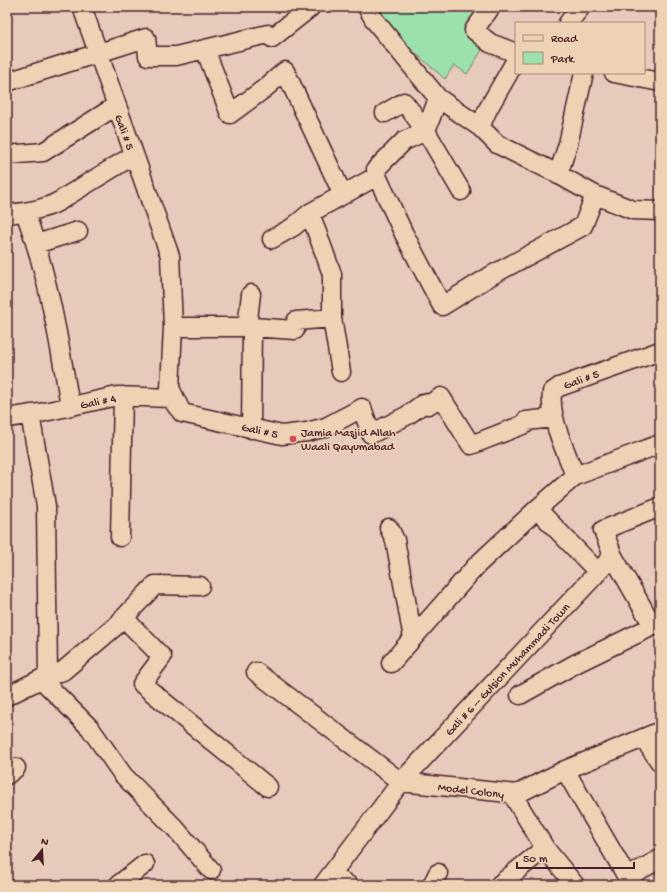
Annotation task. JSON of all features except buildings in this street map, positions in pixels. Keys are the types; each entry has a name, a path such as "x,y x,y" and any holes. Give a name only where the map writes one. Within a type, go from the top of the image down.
{"street":[{"name":"Gali # 5","path":"82,7 170,256 173,327 170,388 182,413 282,435 307,432 326,427 362,408 371,434 408,415 424,403 428,405 441,397 471,446 526,424 526,421 553,418 551,403 552,392 560,387 660,351"},
{"path":"7,82 146,38 148,56 176,56 268,34 272,38 311,7"},
{"path":"368,7 375,21 438,98 480,127 497,144 595,195 633,210 660,211"},
{"path":"491,7 474,30 490,43 515,53"},
{"path":"569,22 581,7"},
{"path":"205,49 230,114 264,89 285,71 342,195"},
{"path":"480,127 488,109 515,62"},
{"path":"558,175 568,144 584,74"},
{"path":"619,74 660,82"},
{"path":"438,98 426,130 404,141 376,169 404,234 442,306 492,275 583,226 595,195"},
{"path":"385,113 404,102 426,130 461,192"},
{"path":"7,155 43,152 116,106"},
{"path":"7,214 25,212 59,202 134,155"},
{"path":"272,239 293,228 310,213 378,176"},
{"path":"25,212 36,244 55,323 70,406"},
{"path":"310,213 332,274 332,318 341,372"},
{"path":"36,244 78,231"},
{"path":"251,294 251,429"},
{"path":"173,327 250,327 295,330 296,320 332,318"},
{"name":"Gali # 4","path":"7,418 117,396 171,398 182,413"},
{"path":"120,537 123,396"},
{"path":"30,414 46,506 44,678 90,728 123,775 175,828 211,870"},
{"path":"553,418 575,476"},
{"path":"391,663 477,565 575,476 660,444"},
{"path":"520,695 575,664 657,624 613,556 603,530 660,507"},
{"path":"537,509 598,572"},
{"path":"389,528 395,540 413,638"},
{"name":"Gali # 6 -- Gulsion Muhammadi Town","path":"401,782 613,556"},
{"path":"7,696 44,678 63,671 124,618 155,585 200,586"},
{"path":"124,618 162,657 142,684 268,787"},
{"path":"256,672 401,782 327,880 348,885"},
{"name":"Model Colony","path":"401,782 517,794 565,770 651,735 660,762"},
{"path":"565,770 627,877 660,859"},
{"path":"512,794 545,848 572,884"},
{"path":"499,885 545,848"},
{"path":"118,885 145,864"}],"green space":[{"path":"375,7 485,7 485,45 467,74 454,65 445,79 388,29"}],"place":[{"name":"Jamia Masjid Allah Waali Qayumabad","path":"293,439"}]}
